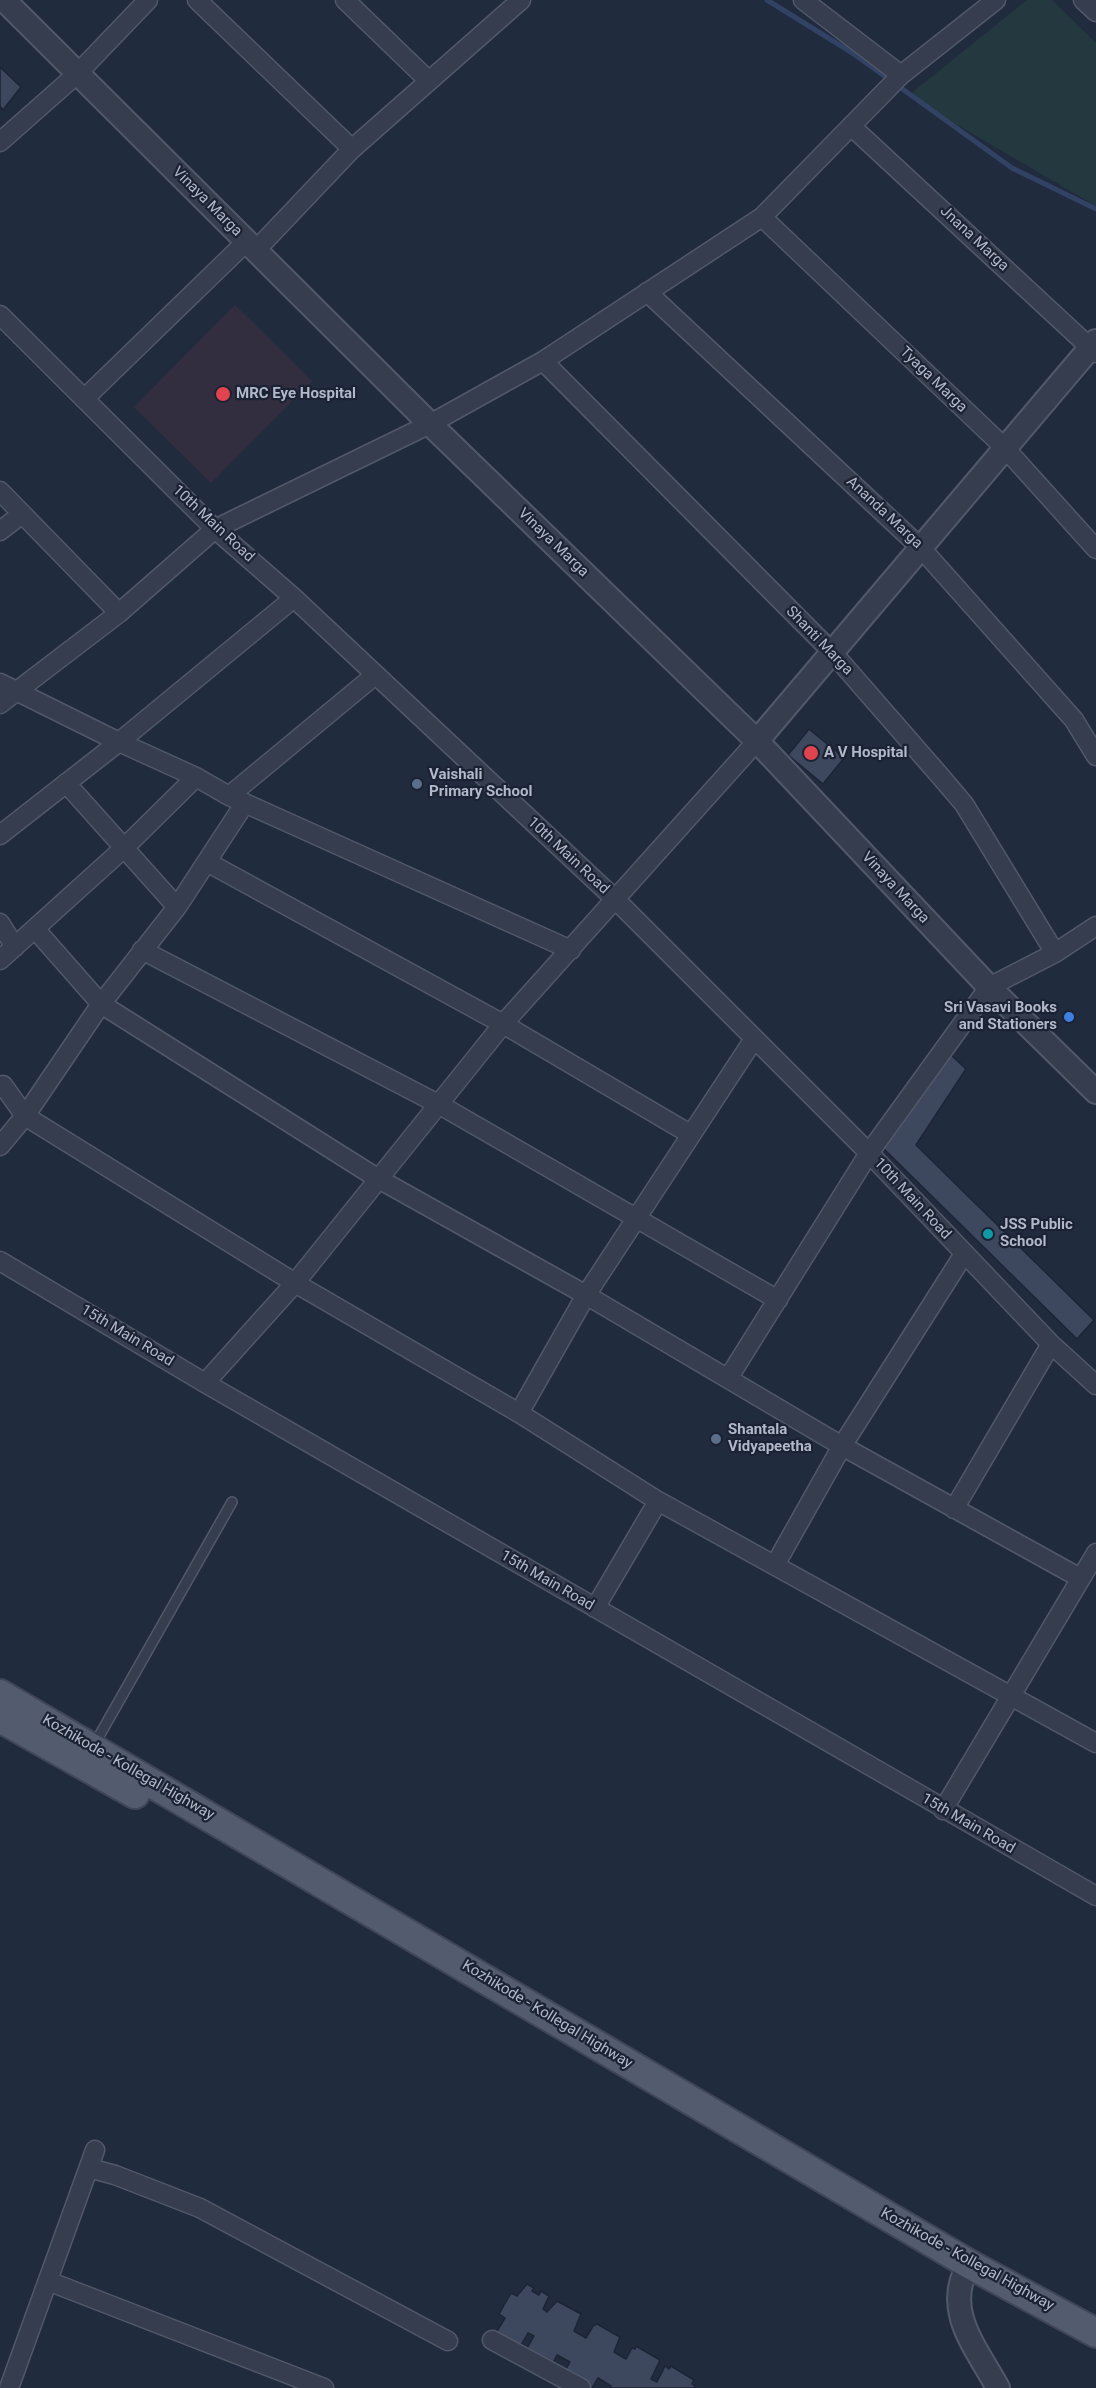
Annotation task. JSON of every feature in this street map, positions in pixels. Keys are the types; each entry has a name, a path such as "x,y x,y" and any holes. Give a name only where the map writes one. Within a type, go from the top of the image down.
{"main road":[{"name":"Kozhikode - Kollegal Highway","path":"0,1694 93,1747 965,2271 1096,2333"},
{"path":"0,1718 965,2271 1096,2354"}],"street":[{"name":"Vinaya Marga","path":"4,0 429,424 757,741 989,987 1096,1092"},
{"path":"0,142 77,74 148,0"},
{"path":"197,0 352,149"},
{"path":"345,0 429,81"},
{"path":"84,399 251,246 352,149 521,0"},
{"path":"0,704 8,687 119,613 215,529 429,424 543,361 762,217 898,78 996,0"},
{"path":"1083,0 1096,12"},
{"path":"811,2 898,78"},
{"name":"Jnana Marga","path":"851,126 1094,347"},
{"name":"Tyaga Marga","path":"762,217 1005,448 1096,549"},
{"name":"Ananda Marga","path":"646,292 921,548 1074,720 1096,756"},
{"name":"10th Main Road","path":"0,315 215,529 294,598 374,676 615,900 869,1153 1051,1344 1096,1385"},
{"path":"205,1383 295,1283 376,1178 440,1105 502,1024 757,741 1005,448 1094,347"},
{"name":"Shanti Marga","path":"543,361 832,652 964,804 1055,953"},
{"path":"0,491 119,613"},
{"path":"0,531 22,514"},
{"path":"0,836 119,742 294,598"},
{"path":"0,1146 25,1116 101,1004 177,907 207,862 237,800 374,676"},
{"path":"8,687 196,777 237,800 570,950"},
{"path":"0,960 36,930 124,848 196,777"},
{"path":"66,783 177,907"},
{"path":"207,862 502,1024 690,1134"},
{"path":"0,923 15,947"},
{"path":"729,1377 869,1153 989,987 1055,953 1096,926"},
{"path":"36,930 101,1004 376,1178 729,1377 842,1446 1080,1578"},
{"path":"142,950 440,1105 778,1300"},
{"path":"519,1413 586,1295 754,1039"},
{"path":"1,1085 25,1116 295,1283 519,1413 658,1501 1096,1743"},
{"path":"775,1565 842,1446 964,1254"},
{"name":"15th Main Road","path":"0,1261 205,1383 943,1810 1096,1896"},
{"path":"954,1509 1051,1344"},
{"path":"595,1608 658,1501"},
{"path":"943,1810 1096,1553"},
{"path":"9,2388 95,2150"},
{"path":"88,2168 200,2208 448,2341"},
{"path":"965,2271 957,2296 961,2320 998,2388"},
{"path":"48,2281 324,2388"},
{"path":"492,2340 581,2388"}],"lane":[{"path":"93,1747 232,1502"}],"shaded area":[{"name":"MRC Eye Hospital","path":"235,305 312,381 211,483 134,407"}],"green space":[{"path":"1027,0 1052,0 1096,43 1096,206 908,96"}],"building":[{"path":"0,67 21,87 3,110 0,106"},
{"path":"809,729 844,758 823,784 788,755"},
{"name":"JSS Public School","path":"950,1054 966,1069 916,1145 1094,1320 1077,1339 883,1148"},
{"path":"527,2284 539,2295 541,2291 549,2296 543,2309 547,2312 557,2301 581,2314 574,2331 586,2338 593,2326 597,2324 620,2337 614,2352 626,2359 632,2348 635,2349 636,2346 660,2360 651,2379 657,2382 665,2366 669,2369 671,2366 694,2380 692,2384 694,2388 610,2388 611,2386 598,2378 592,2388 564,2372 570,2362 557,2355 552,2365 526,2350 534,2336 528,2333 520,2347 496,2333 505,2318 499,2314 511,2293 517,2296"}],"waterway":[{"path":"767,0 851,52 1012,168 1096,209"}],"place":[{"name":"MRC Eye Hospital","path":"223,394"},
{"name":"A V Hospital","path":"811,753"},
{"name":"Vaishali Primary School","path":"417,784"},
{"name":"Sri Vasavi Books and Stationers","path":"1069,1017"},
{"name":"JSS Public School","path":"988,1234"},
{"name":"Shantala Vidyapeetha","path":"716,1439"}]}
